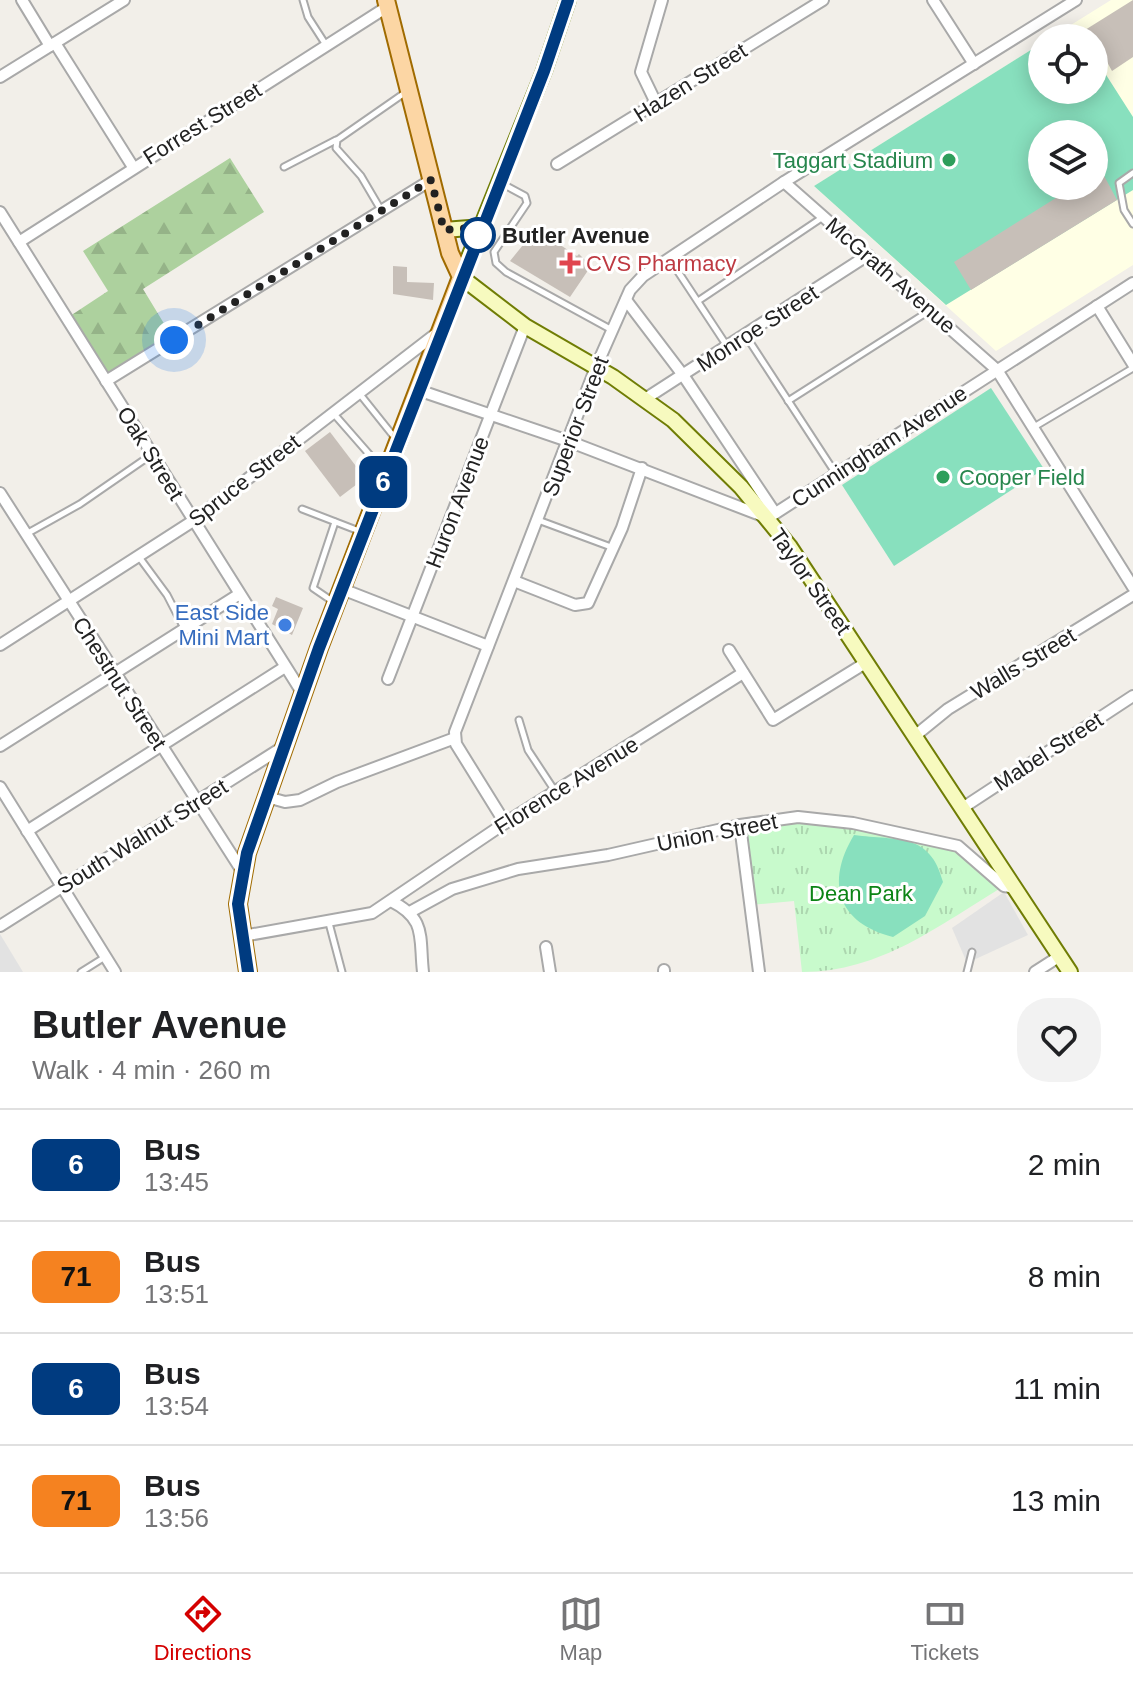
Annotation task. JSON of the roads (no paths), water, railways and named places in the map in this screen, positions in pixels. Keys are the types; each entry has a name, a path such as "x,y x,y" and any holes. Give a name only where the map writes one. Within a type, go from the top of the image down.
{"main road":[{"path":"248,972 238,904 242,871 339,596 568,0"},
{"path":"387,3 444,230 461,277"},
{"path":"444,230 482,227"},
{"name":"Taylor Street","path":"461,277 525,326 645,399 700,445 772,516 1070,972"}],"street":[{"path":"22,0 133,167"},
{"path":"0,77 124,0"},
{"path":"656,103 641,72 662,0"},
{"name":"Hazen Street","path":"557,164 823,0"},
{"path":"933,0 974,64"},
{"name":"Superior Street","path":"455,738 596,367 636,283 784,182 1076,0"},
{"name":"Forrest Street","path":"19,242 387,3"},
{"path":"106,381 431,180"},
{"name":"McGrath Avenue","path":"784,182 997,370 1133,587"},
{"name":"Oak Street","path":"0,212 303,694"},
{"name":"Monroe Street","path":"645,399 868,255"},
{"name":"Cunningham Avenue","path":"418,390 772,516 1133,283"},
{"name":"Taylor Street","path":"626,300 683,375 772,516"},
{"path":"1097,306 1133,366"},
{"name":"Huron Avenue","path":"388,679 525,326"},
{"name":"Spruce Street","path":"0,645 193,521 441,330"},
{"path":"514,581 582,606 593,598 611,547 622,528 642,468"},
{"name":"Chestnut Street","path":"0,493 242,871"},
{"path":"0,746 238,595"},
{"name":"Walls Street","path":"916,735 948,709 1133,595"},
{"path":"339,596 413,618 488,646"},
{"path":"729,650 773,720 867,662"},
{"path":"27,831 285,667"},
{"name":"Florence Avenue","path":"391,901 505,823 743,673"},
{"name":"Mabel Street","path":"964,807 1133,696"},
{"path":"267,797 291,801 455,738 505,823"},
{"name":"South Walnut Street","path":"0,926 285,746"},
{"path":"0,787 115,972"},
{"name":"Union Street","path":"410,912 452,889 518,869 608,855 740,825 812,817 958,846 1004,886 1016,888"},
{"path":"740,825 759,972"},
{"path":"243,936 358,918 391,901 410,912 418,924 423,972"},
{"path":"546,947 550,972"},
{"path":"1035,972 1060,956"}],"lane":[{"path":"303,0 308,17 326,45"},
{"path":"284,167 337,140 409,90"},
{"path":"337,140 336,148 361,176 381,211"},
{"path":"1133,173 1119,183 1124,210 1133,224"},
{"path":"500,182 525,196 527,203 494,252 496,263 506,272 613,331"},
{"path":"698,301 824,216"},
{"path":"669,258 728,346"},
{"path":"788,401 931,310"},
{"path":"745,335 836,474"},
{"path":"1033,427 1133,366"},
{"path":"358,392 398,442"},
{"path":"332,411 372,461 386,473"},
{"path":"26,534 80,504 152,455"},
{"path":"302,509 364,533"},
{"path":"538,520 611,547"},
{"path":"335,522 313,588 316,594 339,596"},
{"path":"139,557 167,595 184,629"},
{"path":"519,720 534,762 556,792"},
{"path":"329,923 342,972"},
{"path":"967,972 972,952"},
{"path":"81,972 106,957"}],"place":[{"name":"Taggart Stadium","path":"949,160"},
{"name":"Butler Avenue","path":"478,235"},
{"name":"CVS Pharmacy","path":"570,263"},
{"name":"Cooper Field","path":"943,477"},
{"name":"East Side Mini Mart","path":"285,625"}],"park label":[{"name":"Dean Park","path":"861,893"}]}
